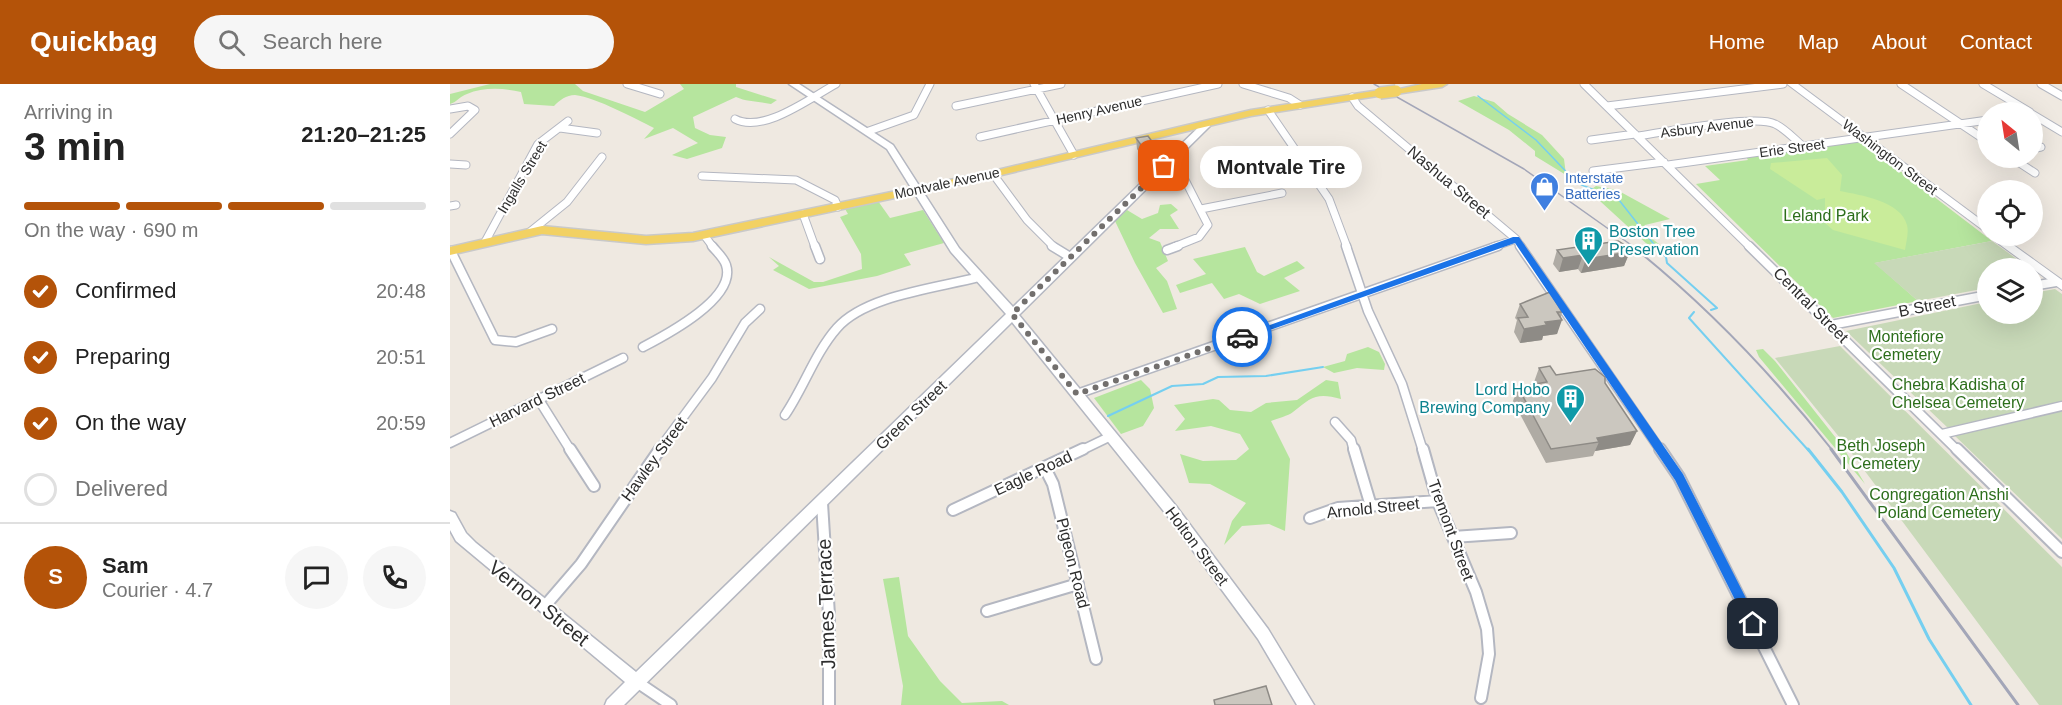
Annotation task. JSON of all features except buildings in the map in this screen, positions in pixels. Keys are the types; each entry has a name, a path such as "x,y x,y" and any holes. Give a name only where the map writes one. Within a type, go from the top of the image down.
{"main road":[{"name":"Montvale Avenue","path":"450,251 531,231 568,231 653,241 704,235 993,174 1268,110 1442,84"},
{"name":"Washington Street","path":"1792,84 1977,223"},
{"path":"2008,246 2058,281"}],"street":[{"path":"627,84 660,94"},
{"path":"793,84 869,131 890,147 955,250 1012,314 1077,394 1516,239"},
{"path":"735,119 746,125 765,122 836,84"},
{"path":"869,131 915,114 930,84"},
{"path":"956,106 1035,87 1061,84"},
{"name":"Henry Avenue","path":"980,137 1218,84"},
{"path":"1243,84 1289,98 1300,105"},
{"name":"Central Street","path":"1584,84 2062,552"},
{"path":"1607,106 1783,84"},
{"path":"1901,84 1977,135"},
{"path":"1983,84 2013,102"},
{"path":"2041,84 2062,96"},
{"path":"1035,87 1074,155"},
{"name":"Nashua Street","path":"1352,97 1358,106 1516,239 1679,477 1793,705"},
{"path":"450,109 468,106 475,109 450,134"},
{"name":"Tremont Street","path":"1268,110 1329,199 1362,294 1412,409 1438,501 1453,537 1488,640 1489,655 1481,698"},
{"path":"2043,120 2062,132"},
{"name":"Ingalls Street","path":"485,242 538,144 568,121"},
{"name":"Asbury Avenue","path":"1591,140 1720,124 1765,121 1776,124 1804,147"},
{"name":"Erie Street","path":"1593,171 1804,147 1977,122"},
{"name":"Green Street","path":"614,705 1207,124"},
{"path":"560,128 597,133"},
{"path":"531,231 567,202 602,157"},
{"path":"450,164 466,165"},
{"path":"1164,166 1181,174 1208,224 1206,232 1190,242 1167,250"},
{"path":"2027,168 2035,173"},
{"path":"993,174 1044,238 1056,250 1070,257"},
{"path":"702,176 799,180 835,200 838,207"},
{"path":"1201,209 1282,192"},
{"path":"803,214 820,259"},
{"path":"643,347 694,318 724,280 726,265 704,235"},
{"path":"450,251 495,340 505,343 518,342 552,329"},
{"path":"785,416 837,328 848,317 873,305 979,277"},
{"path":"2043,284 2058,281"},
{"name":"B Street","path":"1831,325 1977,297"},
{"name":"Hawley Street","path":"544,607 581,564 650,462 712,378 745,323 760,309"},
{"name":"Harvard Street","path":"450,443 623,358"},
{"name":"Holton Street","path":"1077,394 1112,436 1263,634 1306,705"},
{"path":"539,400 594,486"},
{"path":"1942,434 2062,406"},
{"path":"1335,422 1351,440 1371,506"},
{"name":"Eagle Road","path":"954,510 1112,436"},
{"name":"Pigeon Road","path":"1045,468 1053,484 1096,659"},
{"name":"Arnold Street","path":"1310,518 1333,509 1438,501"},
{"name":"James Terrace","path":"822,503 829,615 829,705"},
{"name":"Vernon Street","path":"450,517 465,542 637,682"},
{"path":"1453,537 1511,533"},
{"path":"987,611 1078,584"},
{"path":"637,682 671,705"}],"green space":[{"path":"490,84 575,84 583,91 645,112 684,89 680,84 736,84 736,87 777,100 771,104 736,97 693,117 695,128 710,135 726,137 722,148 687,159 672,155 698,143 673,128 644,139 654,128 584,97 569,96 554,106 524,104 521,92 487,89 465,95 450,104 450,94"},
{"path":"1474,96 1494,102 1508,114 1542,135 1564,159 1566,175 1535,156 1535,151 1509,130 1458,101"},
{"name":"Leland Park","path":"1861,141 1977,230 1977,244 1875,263 1918,301 1833,318 1696,184 1720,180 1705,166 1748,160 1746,157"},
{"path":"1827,158 1842,175 1840,191 1879,200 1897,210 1903,217 1908,228 1905,250 1833,230 1825,223 1825,198 1817,200 1770,169 1771,163"},
{"path":"1596,186 1617,190 1670,219 1645,225 1641,230 1664,248 1664,254 1660,256 1589,191"},
{"path":"878,201 890,218 923,210 944,243 904,254 911,265 877,276 809,289 773,270 779,266 769,257 814,282 823,282 862,269 861,254 840,217 848,214 845,209"},
{"path":"1171,204 1178,210 1170,215 1179,229 1160,229 1149,238 1160,242 1168,261 1156,268 1167,281 1177,309 1163,313 1115,221 1127,210 1142,219 1158,213 1160,205"},
{"path":"1977,244 1977,246 1999,246 2015,258 1977,258 1977,290 1918,301 1874,263"},
{"path":"1245,247 1257,272 1264,276 1297,261 1305,268 1284,278 1300,291 1260,304 1239,294 1224,299 1212,283 1180,293 1176,285 1206,274 1193,259"},
{"path":"2055,289 2062,294 2062,402 1948,428 1846,331 1977,304 1977,324 2043,324 2043,291"},
{"path":"1840,346 2062,567 2062,705 2039,705 1844,443 1775,358"},
{"path":"1368,347 1379,352 1385,364 1384,370 1357,368 1334,373 1323,367 1345,361 1347,354"},
{"path":"1763,349 1843,447 1865,484 1759,357 1756,350"},
{"path":"1141,380 1150,389 1154,408 1143,426 1121,434 1094,398"},
{"path":"1326,380 1338,382 1341,399 1326,396 1315,397 1291,413 1271,421 1290,459 1285,531 1269,524 1242,526 1224,545 1232,521 1246,503 1210,484 1189,483 1180,454 1203,461 1236,460 1249,449 1240,434 1211,426 1175,431 1185,419 1174,405 1213,399 1219,400 1230,410 1251,412 1266,403 1297,400"},
{"path":"2062,410 2062,539 1954,435"},
{"path":"899,577 908,636 940,681 962,703 1002,701 1009,705 901,705 903,686 883,579"}],"waterway":[{"path":"1478,96 1536,140 1577,183 1619,200 1656,247"},
{"path":"1656,247 1666,257 1667,263 1717,308 1711,310"},
{"path":"1694,312 1689,318 1809,451"},
{"path":"1108,416 1172,386 1203,384 1218,377 1266,376 1323,367"},
{"path":"1808,449 1842,492 1894,568 1929,639 1971,705"}],"railway":[{"path":"1374,84 1524,169 1634,247"},
{"path":"1632,246 1687,293 1738,342 1787,395 1833,451"},
{"path":"1831,449 2018,705"}],"way so far":[{"path":"1164,166 1012,314 1077,394 1242,337"}],"place":[{"name":"Montvale Tire","path":"1164,166"},
{"name":"Interstate Batteries","path":"1544,212"},
{"name":"Boston Tree Preservation","path":"1588,266"},
{"name":"Lord Hobo Brewing Company","path":"1571,424"}],"route":[{"path":"1242,337 1516,239 1679,477 1753,624"}],"park label":[{"name":"Montefiore Cemetery","path":"1906,345"},
{"name":"Chebra Kadisha of Chelsea Cemetery","path":"1958,393"},
{"name":"Beth Joseph I Cemetery","path":"1881,454"},
{"name":"Congregation Anshi Poland Cemetery","path":"1939,503"}]}
